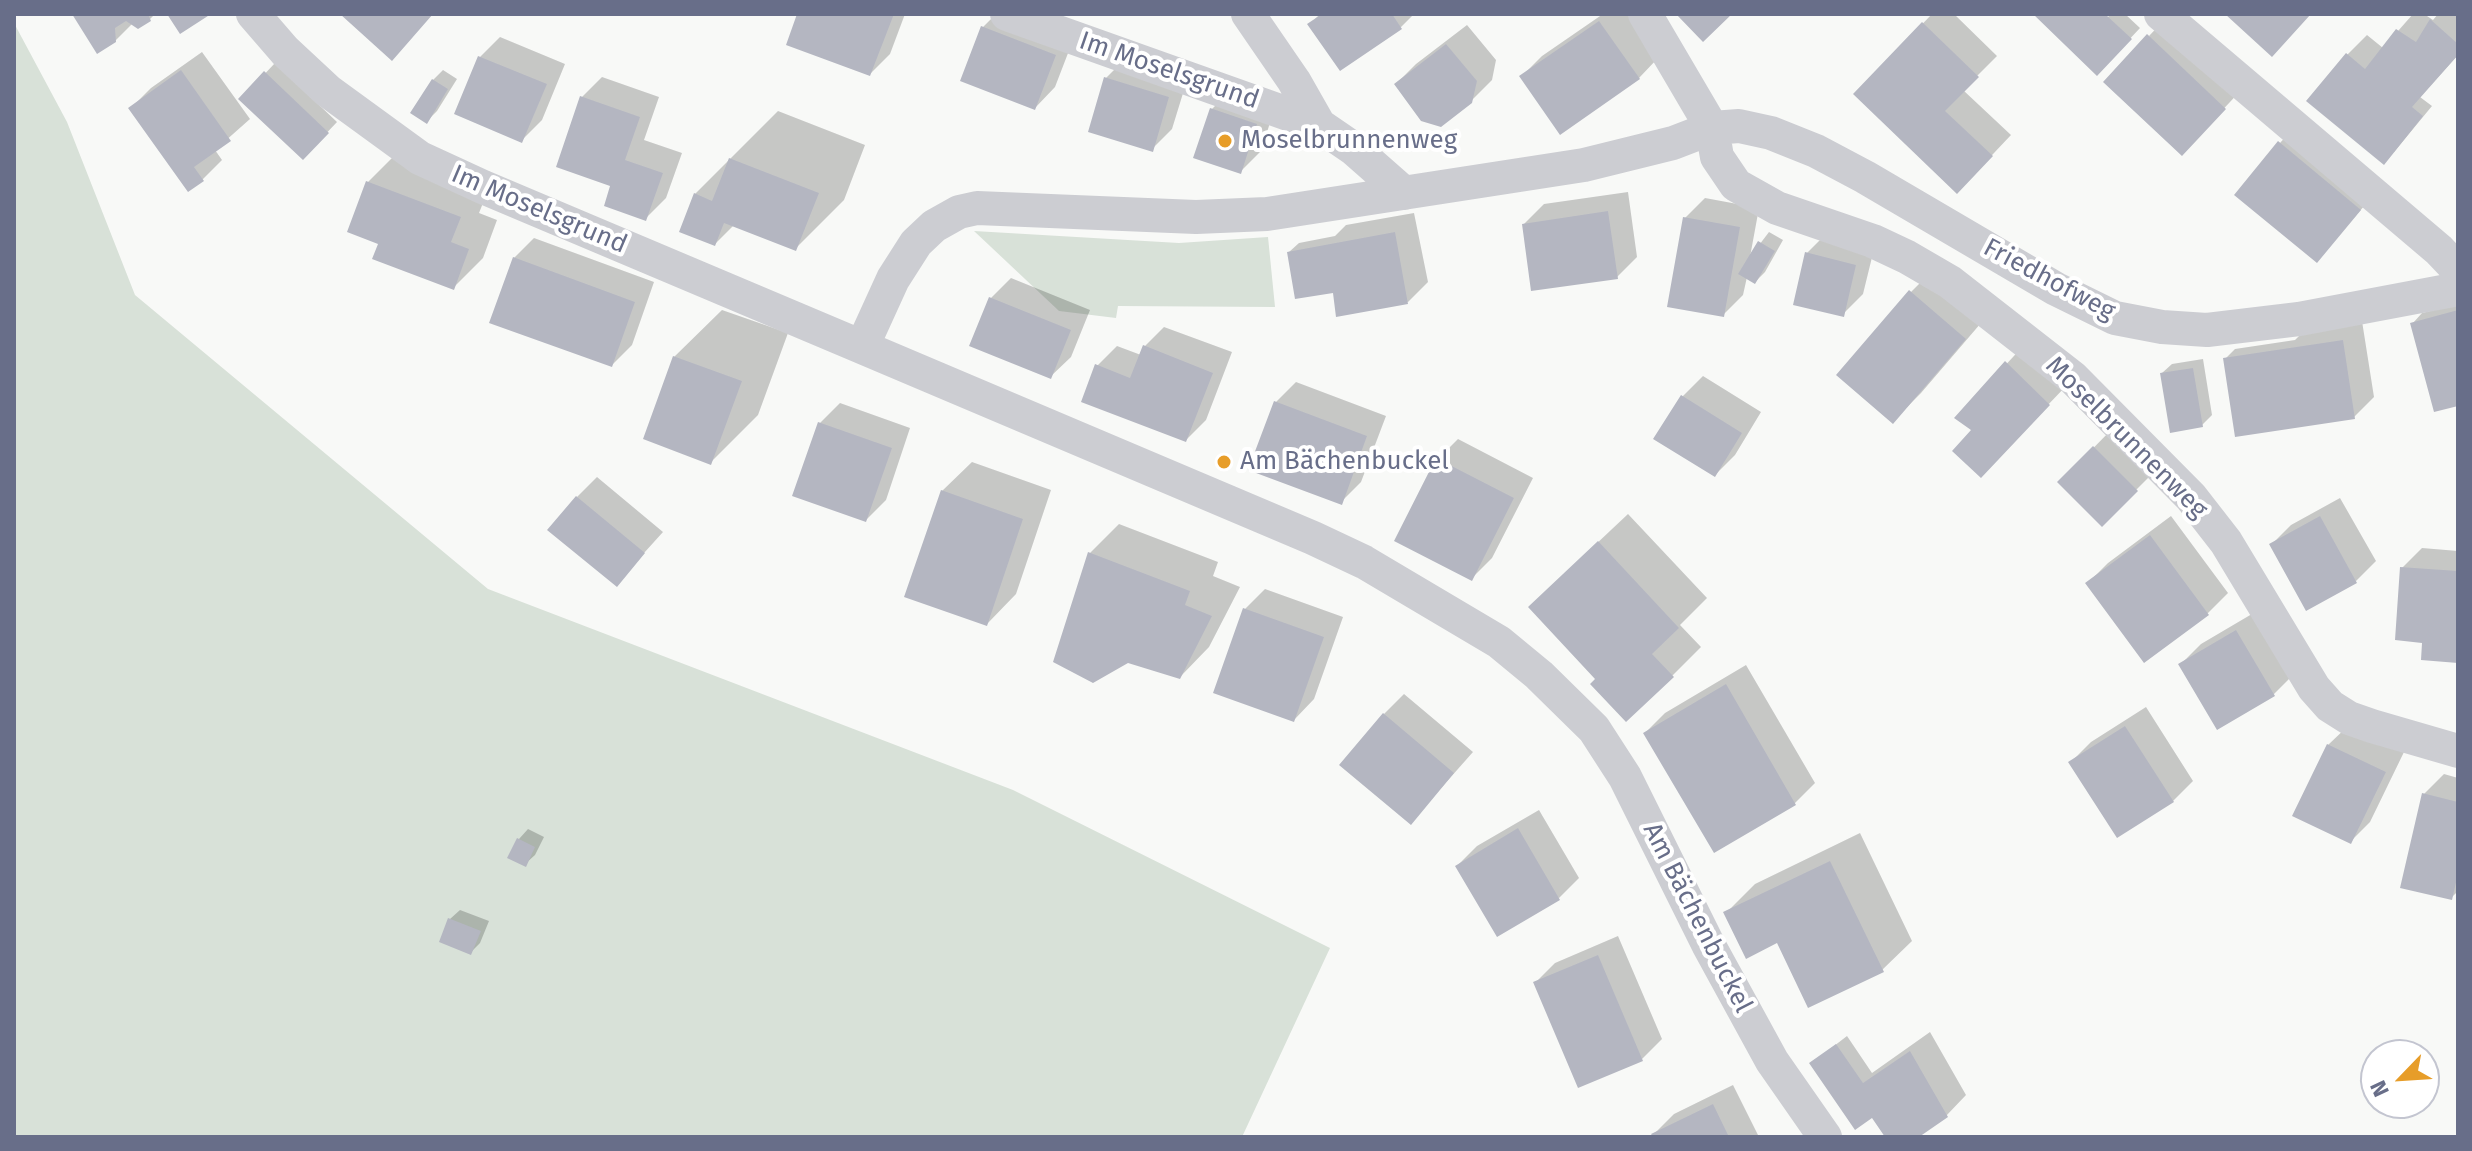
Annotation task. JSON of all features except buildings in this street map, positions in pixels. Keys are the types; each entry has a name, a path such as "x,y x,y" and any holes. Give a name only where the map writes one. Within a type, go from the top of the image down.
{"street":[{"name":"Im Moselsgrund","path":"253,14 285,51 328,91 420,158 862,347"},
{"name":"Im Moselsgrund","path":"1007,14 1319,125 1354,149 1404,193"},
{"path":"1248,14 1294,81 1319,125"},
{"name":"Moselbrunnenweg","path":"1645,14 1712,128 1717,157 1736,185 1777,208 1873,241 1907,257 1950,282 2073,378 2191,497 2226,542 2314,688 2330,706 2349,718 2458,751"},
{"path":"2161,14 2439,250 2458,270"},
{"name":"Friedhofweg","path":"1712,128 1739,126 1816,151 2056,289 2115,318 2162,327 2207,330 2314,316 2458,289"},
{"path":"862,347 893,279 916,243 934,226 959,212 999,207 1196,217 1267,214 1584,165 1673,143 1712,128"},
{"name":"Am Bächenbuckel","path":"862,347 1313,538 1364,562 1499,642 1539,675 1594,729 1625,777 1708,944 1772,1061 1825,1137"}],"shaded area":[{"path":"14,23 67,122 135,295 488,589 1013,790 1330,948 1242,1137 14,1137"},
{"path":"974,231 1179,243 1268,237 1275,307 1118,306 1116,318 1059,311"}],"place":[{"name":"Moselbrunnenweg","path":"1225,141"},
{"name":"Am Bächenbuckel","path":"1224,462"}]}
